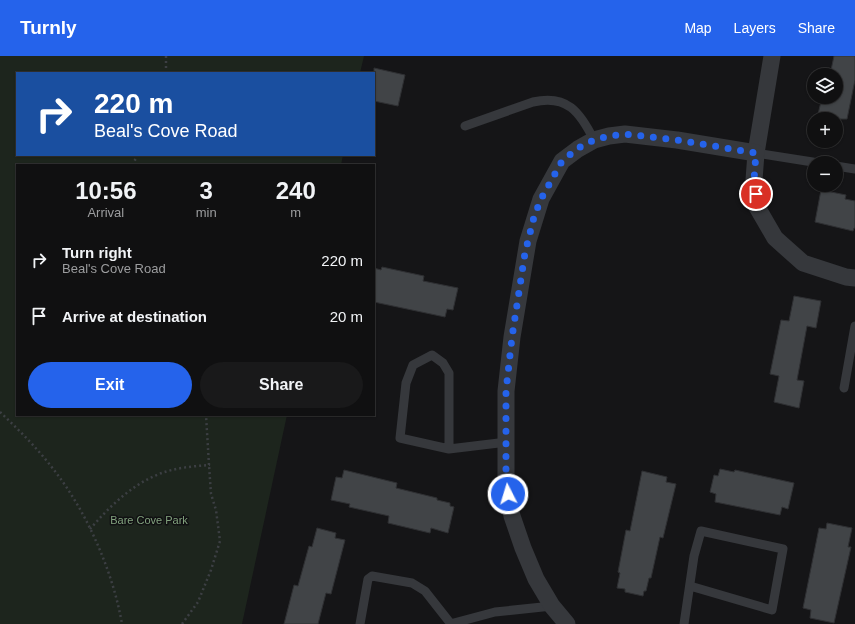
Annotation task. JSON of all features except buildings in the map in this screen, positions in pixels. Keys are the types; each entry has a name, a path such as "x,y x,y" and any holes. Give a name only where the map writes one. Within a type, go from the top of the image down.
{"street":[{"path":"772,56 756,153 754,180 757,207 775,238 803,263 846,277 855,278"},
{"path":"567,624 552,606 536,579 522,548 512,516 506,483 506,391 512,337 528,241 534,217 541,199 562,161 578,148 594,140 609,136 625,134 677,140 756,153"}],"lane":[{"path":"465,126 533,102 555,100 566,104 575,111 584,122 594,140"},
{"path":"756,153 807,161"},
{"path":"843,167 855,168"},
{"path":"844,388 855,326"},
{"path":"449,449 449,373 443,363 432,355 413,364 406,383 400,438 449,449 507,442"},
{"path":"684,624 694,556 701,531 784,549 772,610 690,586"},
{"path":"360,624 368,579 372,576 412,583 425,591 450,624 495,612 552,606"}],"path":[{"path":"166,56 166,72"},
{"path":"0,412 20,431 54,470 73,497 102,555 119,606 122,624"},
{"path":"182,624 198,602 211,570 220,541 216,510 211,494 206,416"},
{"path":"90,529 106,510 122,496 143,482 171,470 209,465"}],"green space":[{"name":"Bare Cove Park","path":"0,56 364,56 360,72 16,72 16,156 343,156 341,164 16,164 16,416 287,416 242,624 0,624"}],"route":[{"path":"508,494 506,483 506,391 512,337 522,272 534,217 541,199 562,161 578,148 594,140 625,134 677,140 756,153 754,180 756,194"}]}
